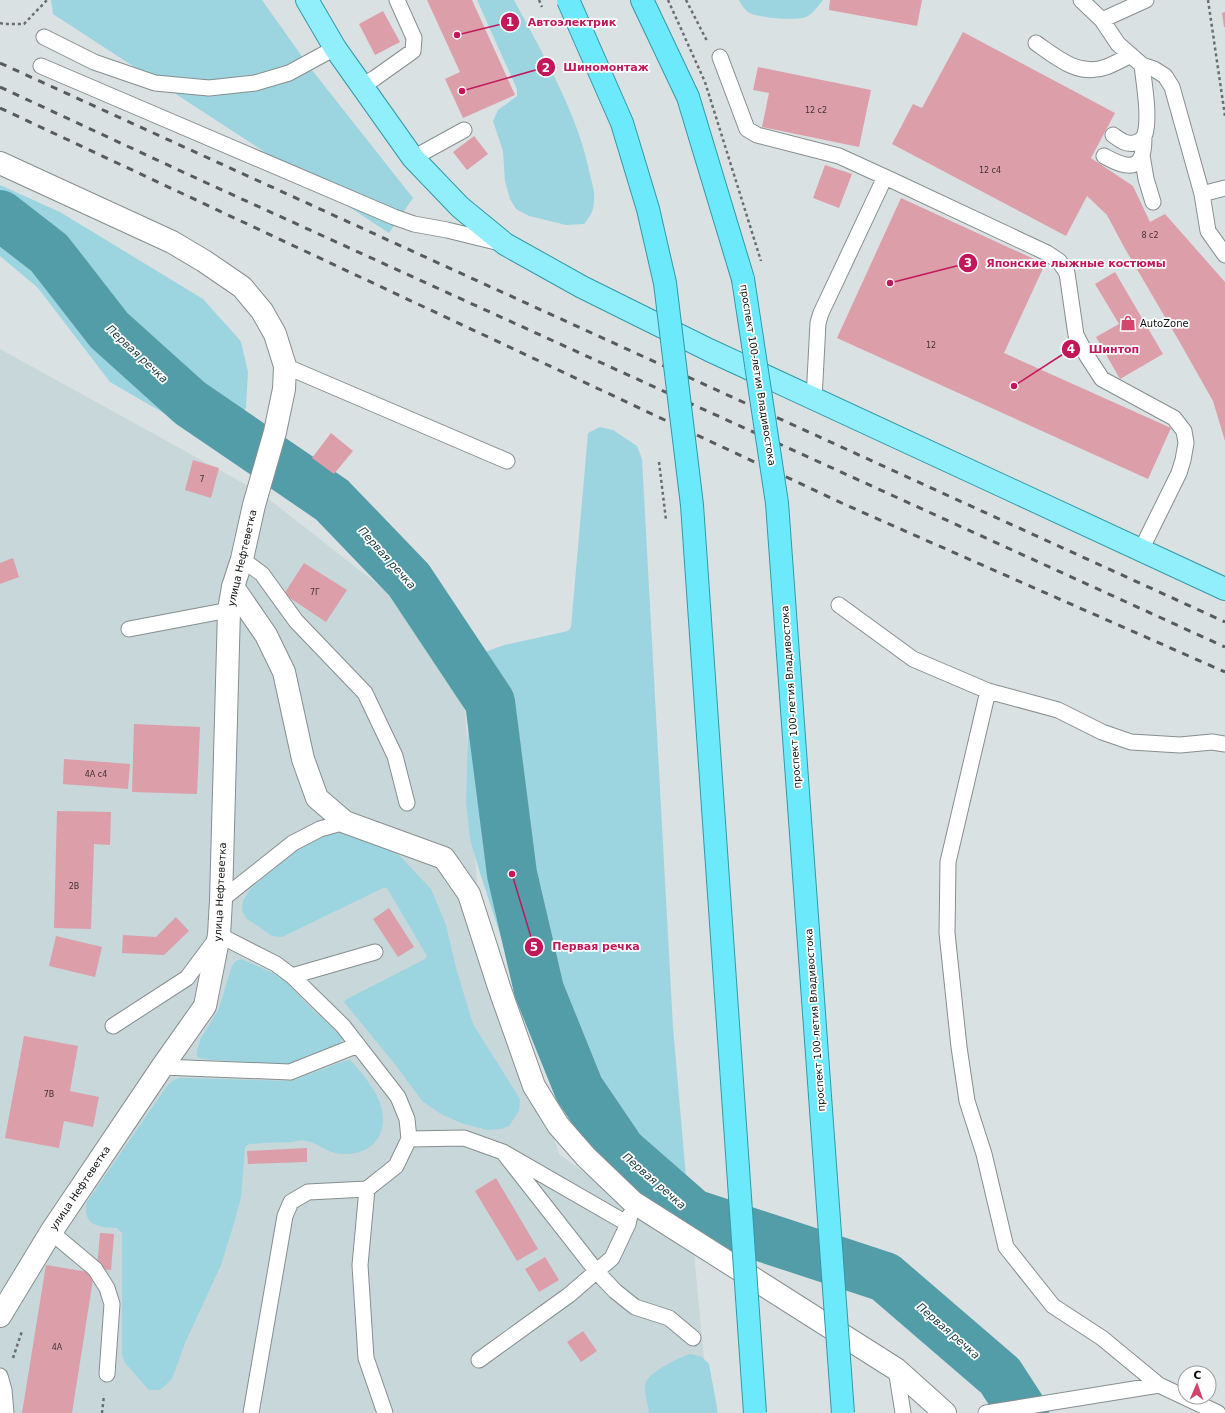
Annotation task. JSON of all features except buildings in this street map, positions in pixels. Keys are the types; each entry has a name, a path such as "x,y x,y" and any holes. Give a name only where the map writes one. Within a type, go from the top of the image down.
{"highway":[{"path":"568,0 622,123 648,209 665,283 692,505 755,1413"},
{"name":"проспект 100-летия Владивостока","path":"642,0 688,97 743,279 777,503 843,1413"}],"main road":[{"path":"307,0 335,48 413,158 460,208 505,244 582,288 639,317 1225,589"}],"street":[{"name":"улица Нефтеветка","path":"0,162 172,242 242,287 262,311 276,334 285,366 284,389 275,432 254,505 242,559 233,587 229,610 219,935 205,1006 51,1232 0,1316"},
{"path":"233,587 266,635 284,672 303,759 317,798 345,822 444,858 469,894 499,987 534,1086 558,1125 586,1157 633,1202 896,1369 945,1413"}],"lane":[{"path":"362,86 413,51 414,38 397,0"},
{"path":"1081,0 1102,20 1118,44 1137,60 1165,76 1172,87 1202,194 1208,231 1225,255"},
{"path":"1102,20 1146,0"},
{"path":"44,37 94,62 155,83 209,88 255,83 289,73 335,48"},
{"path":"1036,43 1055,57 1085,71 1105,68 1137,60"},
{"path":"720,57 747,129 757,135 839,156 1047,253 1059,261 1066,273 1076,335 1087,356 1102,379 1174,418 1184,431 1186,443 1181,467 1141,550"},
{"path":"1137,60 1146,122 1142,155 1146,179 1153,202"},
{"path":"41,66 394,217 414,224 447,230 505,244"},
{"path":"413,158 464,130"},
{"path":"1113,135 1124,142 1132,144 1139,142 1144,136"},
{"path":"1104,156 1122,165 1132,166 1138,163 1142,155"},
{"path":"814,399 818,323 821,313 885,177"},
{"path":"1202,194 1225,188"},
{"path":"285,366 507,461"},
{"path":"242,559 262,574 296,621 364,693 395,756 407,804"},
{"path":"839,605 914,659 988,692 1058,710 1102,732 1130,742 1180,745 1212,742 1225,744"},
{"path":"129,629 229,610"},
{"path":"988,692 948,862 947,932 959,1047 967,1101 984,1154 1006,1247 1053,1306 1102,1338 1159,1385 1218,1413"},
{"path":"221,900 293,843 320,829 345,822"},
{"path":"113,1026 187,978 219,935 276,964 292,976 343,1026 398,1097 408,1119 409,1139 396,1166 367,1189 308,1192 291,1202 285,1216 251,1413"},
{"path":"292,976 375,952"},
{"path":"162,1067 290,1072 358,1045"},
{"path":"409,1139 464,1138 502,1152 628,1224"},
{"path":"502,1152 597,1272 615,1291 635,1307 668,1318 693,1338"},
{"path":"367,1189 360,1265 366,1358 385,1413"},
{"path":"479,1360 570,1295 612,1258 628,1224 633,1202"},
{"path":"51,1232 95,1269 107,1288 112,1304 107,1374"},
{"path":"896,1369 904,1413"},
{"path":"0,1376 4,1390 6,1413"},
{"path":"986,1413 1159,1385"}],"path":[{"path":"0,23 24,24 47,0"},
{"path":"539,0 542,7"},
{"path":"686,0 707,42"},
{"path":"1208,0 1225,116"},
{"path":"658,455 666,525"}],"shaded area":[{"path":"51,0 262,0 308,65 413,198 389,233 53,14"},
{"path":"477,0 514,0 559,86 578,130 594,190 593,210 584,224 566,225 529,216 516,209 510,199 505,181 503,151 493,121 498,110 517,96 517,89"},
{"path":"739,0 823,0 809,16 786,19 752,14 745,9"},
{"path":"0,185 60,212 203,299 238,338 241,342 248,372 246,408 223,435 200,434 110,382 38,288 0,256"},
{"path":"0,349 261,493 409,609 465,711 478,897 559,1154 694,1253 709,1413 0,1413"},
{"path":"600,427 613,430 637,446 642,459 673,1027 687,1189 685,1198 678,1203 659,1198 638,1185 588,1137 556,1097 546,1061 516,983 480,873 470,839 466,802 469,701 470,689 476,665 485,652 504,645 568,631 571,627 588,433"},
{"path":"346,832 398,854 431,889 446,925 456,968 473,1024 520,1099 519,1111 509,1126 501,1129 487,1130 461,1123 441,1114 422,1101 398,1068 344,1002 347,999 425,959 427,956 387,888 383,888 282,937 272,936 246,918 242,911 243,901 251,888 296,851 324,835"},
{"path":"241,959 271,972 286,982 340,1035 342,1040 341,1044 284,1065 203,1059 197,1057 197,1051 201,1038 218,1011 232,966 236,961"},
{"path":"350,1060 371,1085 381,1105 383,1116 380,1135 374,1143 366,1149 356,1153 338,1154 311,1142 305,1141 249,1144 245,1147 241,1197 221,1265 185,1343 172,1379 160,1390 149,1390 125,1363 122,1355 122,1233 117,1228 93,1224 87,1216 87,1202 163,1092 174,1080 180,1078 289,1081"},
{"path":"691,1354 702,1357 709,1364 718,1413 649,1413 645,1389 646,1382 653,1374 666,1365"}],"waterway":[{"name":"Первая речка","path":"0,215 49,253 109,330 190,403 332,500 409,580 490,702 512,874 539,990 579,1089 621,1151 693,1214 885,1277 1000,1376 1024,1413"}],"railway":[{"path":"0,63 1225,622"},
{"path":"0,87 198,179 1225,647"},
{"path":"0,108 846,505 1225,672"}],"place":[{"name":"Автоэлектрик","path":"457,35"},
{"name":"Шиномонтаж","path":"462,91"},
{"name":"Японские лыжные костюмы","path":"890,283"},
{"name":"AutoZone","path":"1128,323"},
{"name":"Шинтоп","path":"1014,386"},
{"name":"Первая речка","path":"512,874"}]}
